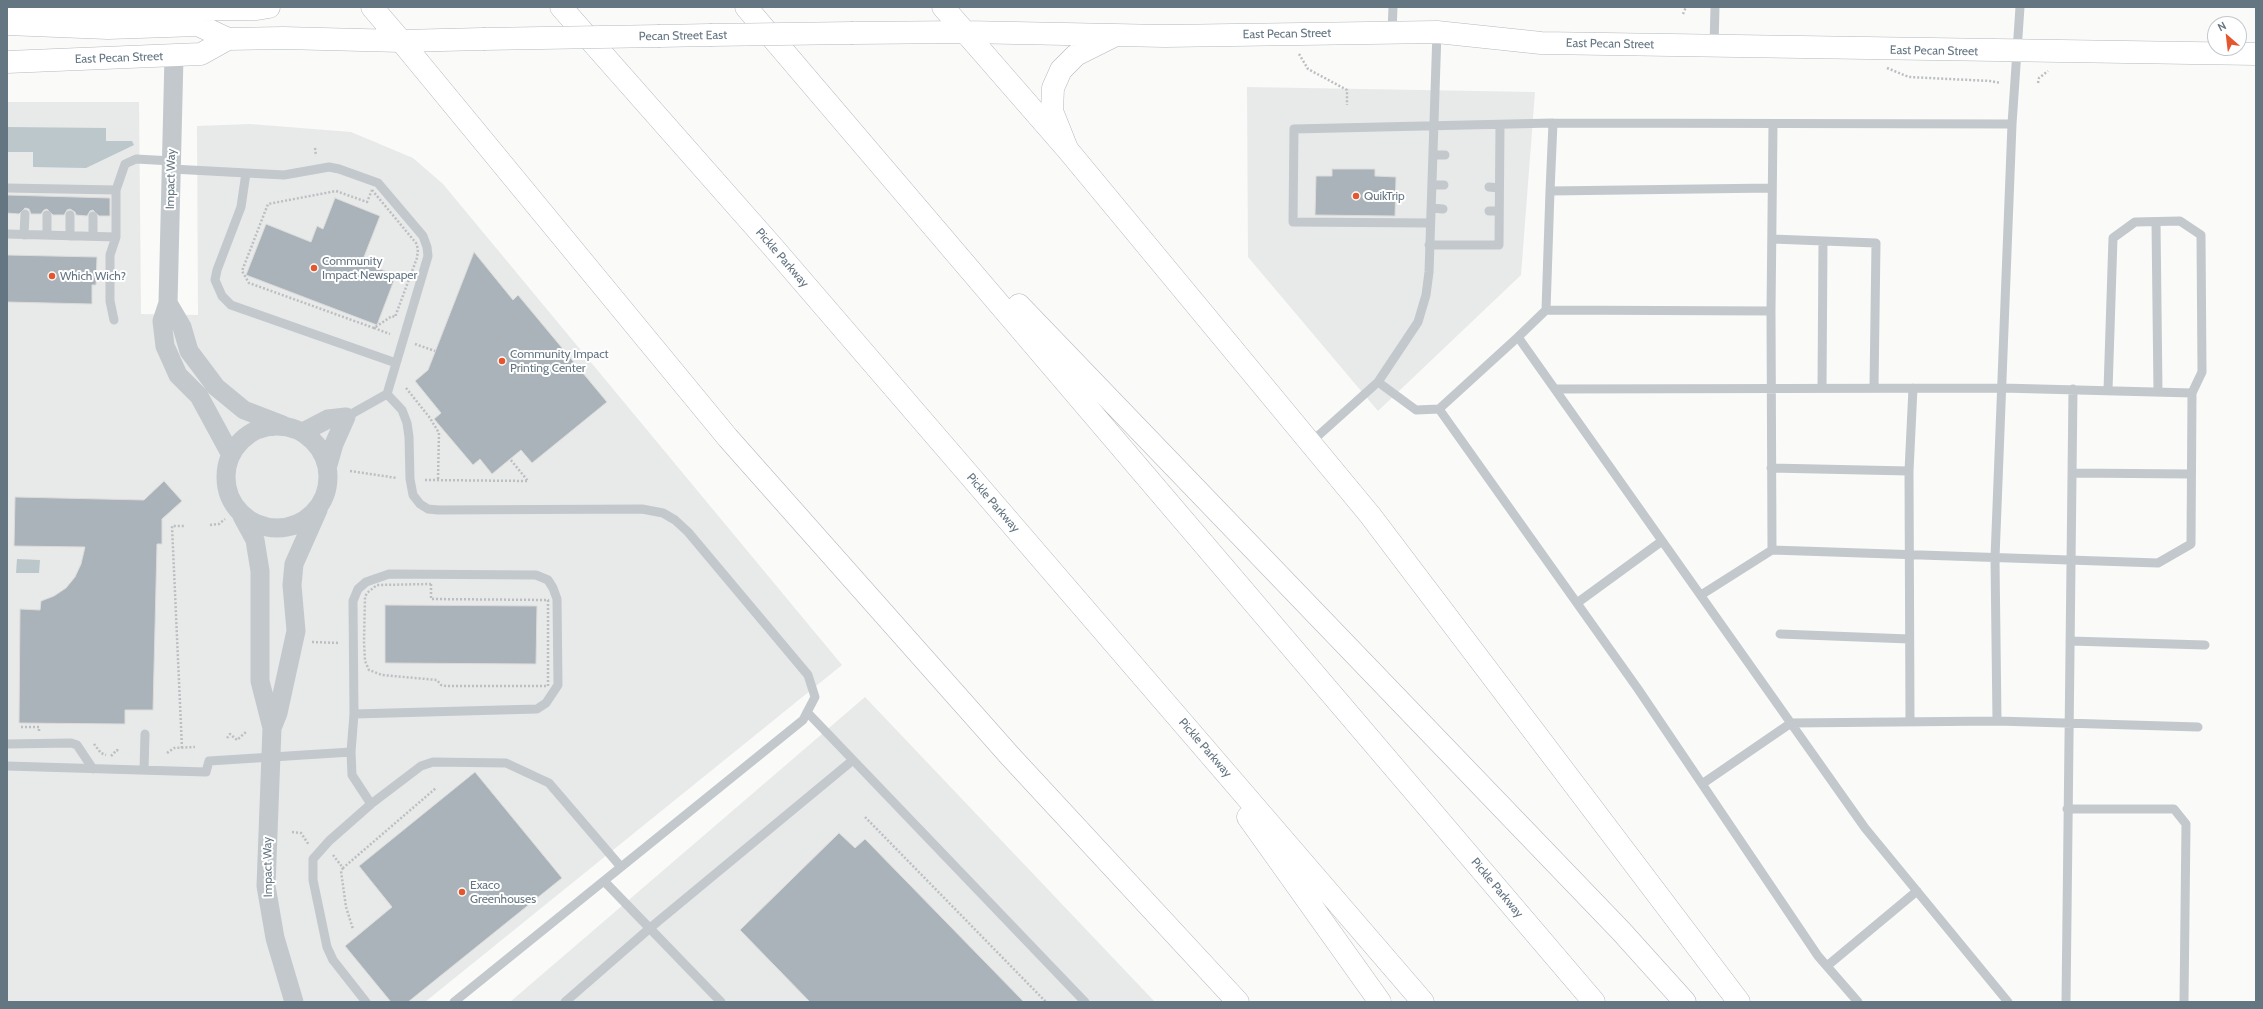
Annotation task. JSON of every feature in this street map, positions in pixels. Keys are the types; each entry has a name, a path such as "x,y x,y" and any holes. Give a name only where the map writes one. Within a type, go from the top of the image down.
{"main road":[{"path":"7,10 257,9 269,7"},
{"path":"372,7 728,438 1010,756 1238,1002"},
{"name":"Pickle Parkway","path":"561,7 772,246 1423,1002"},
{"name":"Pickle Parkway","path":"746,7 1594,1002"},
{"path":"943,7 1067,149 1370,515 1739,1002"},
{"name":"East Pecan Street","path":"7,24 108,28 198,25 228,40"},
{"path":"7,38 94,38 108,28"},
{"name":"Pecan Street East","path":"401,41 965,32"},
{"name":"East Pecan Street","path":"965,32 1117,34 1437,32 1541,42 1714,47 2256,54"},
{"path":"1067,149 1052,111 1053,88 1061,70 1076,56 1117,34"},
{"name":"East Pecan Street","path":"7,62 201,54 228,40 283,38 401,41"},
{"path":"864,145 1621,931 1685,1002"},
{"path":"1165,702 1380,1002"}],"street":[{"name":"Impact Way","path":"174,56 168,303 162,321 165,346 178,375 199,396 231,455"},
{"path":"168,303 182,327 189,351 216,387 244,410 295,429 318,445 328,465"},
{"path":"346,417 334,444 328,465 329,483 326,494 318,510 296,526 277,529 260,526 235,517 228,494 225,477 231,455 247,435 270,426 295,429 328,419 346,417"},
{"name":"Impact Way","path":"294,1002 275,938 266,886 270,755 272,728 278,713 296,631 292,585 294,564 318,510"},
{"name":"Impact Way","path":"235,517 255,540 260,571 260,681 272,728"}],"lane":[{"path":"1392,32 1393,7"},
{"path":"1714,47 1715,7"},
{"path":"1997,721 1995,558 2012,124 2020,7"},
{"path":"1310,442 1378,382 1418,322 1426,295 1432,185 1437,32"},
{"path":"1430,223 1293,222 1294,129 1553,123 2012,124"},
{"path":"1378,382 1416,410 1439,409 1546,310 1553,123"},
{"path":"1429,245 1499,246 1500,124"},
{"path":"1772,550 1771,311 1773,124"},
{"path":"1433,155 1445,155"},
{"path":"1489,155 1499,155"},
{"path":"114,320 110,301 110,255 116,237 116,190 125,164 136,159 172,165 246,173 284,175 329,167 339,168 378,183 423,236 427,247 428,256 387,394 346,417"},
{"path":"246,173 241,207 216,275 217,288 222,296 231,305 396,363"},
{"path":"1432,185 1444,185"},
{"path":"1489,187 1499,188"},
{"path":"7,188 25,192 93,194 116,190"},
{"path":"1550,191 1772,188"},
{"path":"1431,208 1443,209"},
{"path":"1489,210 1499,211"},
{"path":"24,234 25,214"},
{"path":"46,235 47,214"},
{"path":"70,215 70,236"},
{"path":"93,216 93,236"},
{"path":"1701,596 1772,550 2158,563 2191,544 2192,393 2202,372 2201,235 2180,221 2135,222 2113,238 2108,390"},
{"path":"2156,222 2158,392"},
{"path":"7,234 116,237"},
{"path":"1772,239 1876,243 1874,388"},
{"path":"1822,388 1823,242"},
{"path":"1546,310 1771,311"},
{"path":"1518,337 1865,828 2008,1002"},
{"path":"1910,722 1908,555 1909,471 1913,388"},
{"path":"1555,389 2002,388 2192,393"},
{"path":"2066,1002 2067,809 2072,560 2073,390"},
{"path":"387,394 402,410 407,423 409,437 410,479 413,495 420,504 428,508 642,509 663,513 675,520 688,532 808,675 815,697 803,720 454,1002"},
{"path":"1439,409 1577,603 1827,966 1858,1002"},
{"path":"1771,468 1909,471"},
{"path":"2072,473 2191,474"},
{"path":"1577,603 1662,541"},
{"path":"354,714 527,711 542,706 554,695 558,685 557,599 548,580 536,575 389,574 366,582 358,589 353,601 354,714 352,775 371,804"},
{"path":"1780,634 1909,638"},
{"path":"2070,641 2206,644"},
{"path":"807,712 1085,1002"},
{"path":"1702,784 1791,723 1997,721 2198,727"},
{"path":"144,770 145,734"},
{"path":"7,744 71,743 77,745 93,769"},
{"path":"7,766 206,772 209,761 270,755 352,752"},
{"path":"565,1002 650,928 854,760"},
{"path":"366,1002 332,960 327,947 313,880 313,859 329,842 371,804 421,766 433,762 506,763 548,783 621,867"},
{"path":"2067,809 2174,810 2186,824 2184,1002"},
{"path":"604,881 721,1002"},
{"path":"1827,966 1917,891"}],"path":[{"path":"1683,14 1686,7"},
{"path":"1299,53 1308,69 1346,90 1346,105"},
{"path":"1879,68 1887,68 1909,77 1990,80 2001,83"},
{"path":"315,148 316,157"},
{"path":"374,328 392,316 395,318 417,258 418,249 372,190 367,202 336,191 268,204 242,271 249,283 390,334"},
{"path":"411,342 435,351"},
{"path":"406,388 430,418 439,433 438,480"},
{"path":"425,480 528,481 510,459"},
{"path":"350,471 398,478"},
{"path":"210,525 218,524 235,517"},
{"path":"182,748 172,526 184,526"},
{"path":"431,584 431,599 548,600 548,686 446,686 442,685 437,680 409,679 374,673 369,670 365,661 365,597 377,585 431,584"},
{"path":"310,642 340,643"},
{"path":"227,738 230,734 237,740 247,731"},
{"path":"167,753 174,748 195,747"},
{"path":"353,929 346,907 341,871 436,788"},
{"path":"865,816 1046,1002"},
{"path":"292,832 300,833 310,845"},
{"path":"329,857 332,854 343,868"}],"shaded area":[{"path":"1247,87 1535,92 1521,275 1378,411 1248,257"},
{"path":"7,102 139,102 141,314 198,315 197,126 250,124 351,132 413,158 443,184 842,665 425,1002 7,1002"},
{"path":"7,127 106,128 106,141 132,141 134,145 86,168 33,167 33,152 7,152"},
{"path":"17,559 40,560 39,573 16,573"},
{"path":"865,697 1155,1002 510,1002"}],"building":[{"name":"QuikTrip","path":"1332,169 1375,169 1375,176 1396,177 1395,216 1315,215 1316,176 1332,176"},
{"path":"7,195 110,198 110,216 99,216 93,210 90,211 87,216 76,215 75,212 70,209 67,210 64,215 53,215 47,209 41,214 31,214 29,209 25,208 19,214 7,213"},
{"name":"Community Impact Newspaper","path":"335,198 380,216 362,262 396,275 377,325 246,275 266,224 311,242 317,226 323,229"},
{"name":"Community Impact Printing Center","path":"474,252 513,300 518,295 607,402 532,463 521,450 492,474 480,459 473,465 434,419 441,413 415,381 428,370"},
{"name":"Which Wich?","path":"7,255 97,257 96,285 92,285 92,304 7,302"},
{"path":"164,481 182,501 162,519 162,544 157,544 153,710 125,710 125,724 19,723 20,609 40,610 41,601 54,596 66,588 75,577 81,564 85,547 14,546 15,497 144,500"},
{"path":"385,605 537,606 536,664 385,663"},
{"name":"Exaco Greenhouses","path":"475,772 562,878 408,1002 391,1002 345,946 392,907 359,866"},
{"path":"839,833 855,848 865,839 1024,1002 810,1002 740,930"}],"place":[{"name":"QuikTrip","path":"1356,196"},
{"name":"Community Impact Newspaper","path":"314,268"},
{"name":"Which Wich?","path":"52,276"},
{"name":"Community Impact Printing Center","path":"502,361"},
{"name":"Exaco Greenhouses","path":"462,892"}]}
